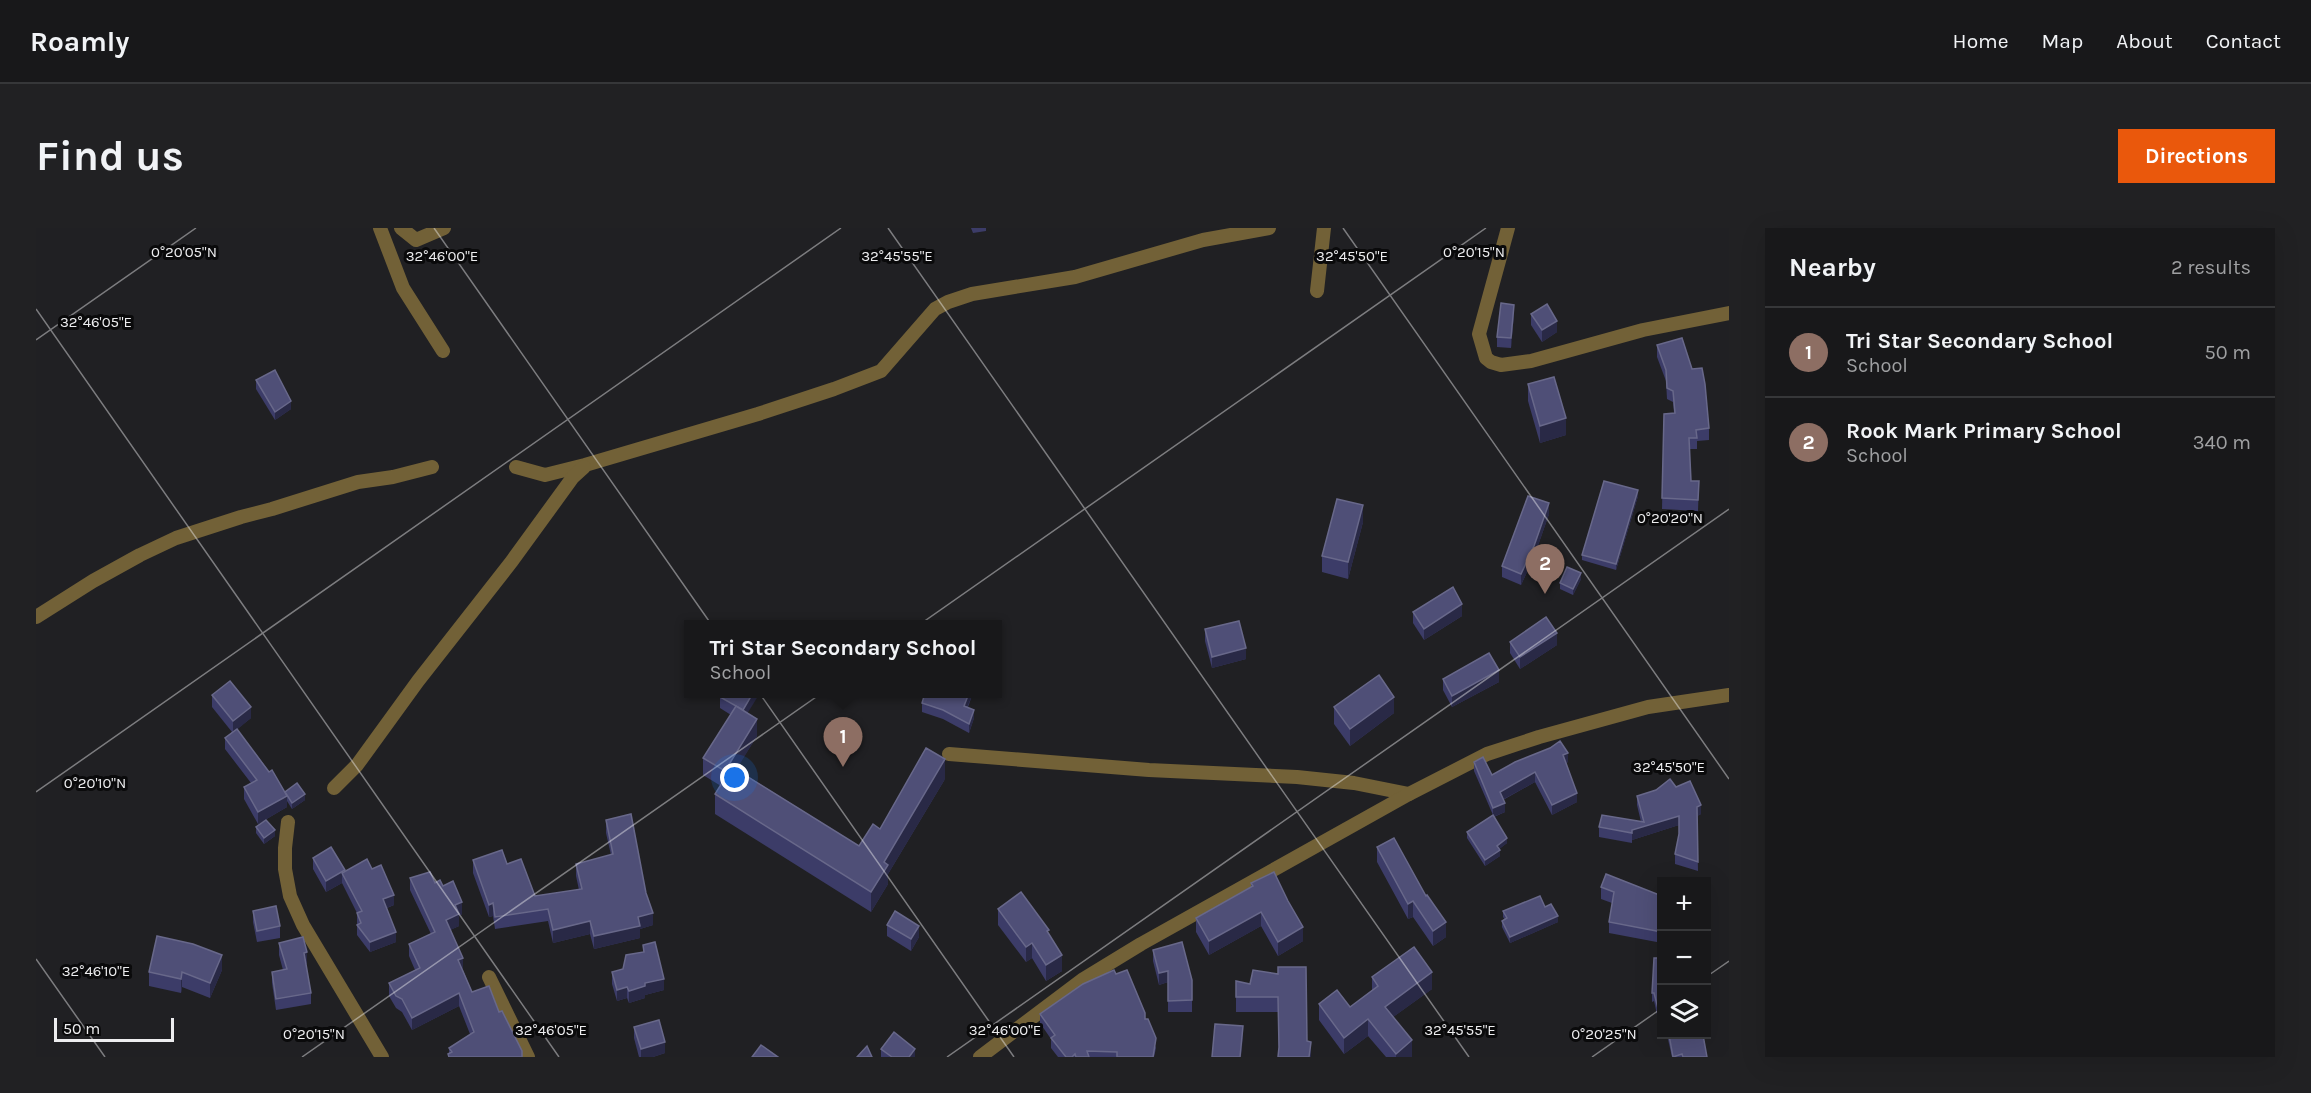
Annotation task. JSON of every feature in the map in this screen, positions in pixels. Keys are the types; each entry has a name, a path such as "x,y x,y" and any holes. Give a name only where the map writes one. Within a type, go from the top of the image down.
{"street":[{"path":"380,228 403,288 443,351"},
{"path":"401,228 416,240 444,228"},
{"path":"516,467 545,475 585,465 758,414 881,371 935,309 972,294 1075,277 1203,240 1269,228"},
{"path":"1317,291 1324,228"},
{"path":"1508,228 1479,334 1486,358 1491,362 1501,365 1531,361 1643,330 1729,313"},
{"path":"334,788 357,765 418,681 476,610 573,477 585,465"},
{"path":"36,617 93,581 176,538 241,516 272,509 358,482 393,477 432,467"},
{"path":"980,1057 1092,974 1141,944 1409,794 1487,754 1539,736 1648,707 1729,695"},
{"path":"950,754 1149,770 1297,777 1354,783 1409,794"},
{"path":"288,822 285,869 290,896 303,926 382,1057"},
{"path":"489,977 528,1057"}],"building":[{"path":"1501,303 1514,305 1511,338 1497,337"},
{"path":"1547,304 1557,321 1542,330 1531,314"},
{"path":"1682,338 1692,369 1702,368 1705,384 1709,428 1696,430 1697,438 1689,438 1691,481 1699,481 1698,500 1662,498 1664,414 1675,413 1673,391 1667,388 1666,370 1657,345"},
{"path":"275,370 291,401 275,412 256,380"},
{"path":"1554,377 1566,418 1540,426 1528,384"},
{"path":"1604,481 1638,490 1616,564 1582,555"},
{"path":"1528,496 1549,503 1534,546 1521,574 1502,566"},
{"path":"1337,499 1363,505 1348,562 1322,556"},
{"path":"1567,567 1581,573 1573,589 1560,583"},
{"path":"1453,587 1462,604 1424,629 1413,612"},
{"path":"1546,617 1557,633 1520,657 1510,642"},
{"path":"1239,621 1246,648 1212,657 1205,629"},
{"path":"1489,653 1499,670 1452,696 1443,679"},
{"path":"1379,675 1394,697 1350,729 1334,707"},
{"path":"230,681 251,707 233,721 212,695"},
{"path":"722,698 750,698 743,710"},
{"path":"924,698 967,698 964,706 974,710 969,724 943,710 922,703"},
{"path":"736,706 757,719 725,771 703,758"},
{"path":"237,729 269,772 272,770 287,796 258,812 244,787 257,780 225,738"},
{"path":"1560,741 1568,753 1563,755 1577,793 1552,805 1535,772 1500,792 1505,803 1493,808 1474,762 1483,757 1492,775"},
{"path":"926,748 945,759 884,862 888,865 871,892 715,794 732,767 859,846 873,824 880,829"},
{"path":"1670,779 1676,787 1690,781 1701,805 1697,807 1698,862 1675,854 1679,834 1679,816 1632,830 1632,833 1599,827 1602,815 1644,822 1637,796 1656,790"},
{"path":"297,783 305,794 292,803 285,792"},
{"path":"631,814 646,893 653,913 638,917 640,926 594,936 590,921 553,930 548,909 495,917 493,903 489,905 473,860 502,850 507,864 521,859 535,896 582,889 576,864 613,854 606,820"},
{"path":"1493,815 1507,838 1497,846 1500,850 1485,860 1467,832"},
{"path":"266,820 275,830 264,838 256,827"},
{"path":"1394,838 1426,896 1446,922 1433,931 1413,901 1408,904 1377,847"},
{"path":"331,847 345,870 326,881 313,858"},
{"path":"367,859 372,869 381,865 394,895 383,899 396,932 370,942 357,925 361,923 357,913 362,911 342,873"},
{"path":"430,872 435,883 440,880 443,886 453,881 462,902 455,905 459,914 446,920 463,958 458,960 472,992 489,986 499,1012 502,1011 522,1051 522,1057 449,1057 448,1054 452,1052 449,1048 474,1032 459,993 412,1018 402,999 396,996 389,983 420,968 409,944 435,932 410,878"},
{"path":"1274,872 1303,927 1278,942 1261,912 1209,941 1196,918 1253,886 1251,883"},
{"path":"1606,874 1657,894 1657,931 1609,922 1614,892 1601,887"},
{"path":"1021,892 1049,930 1047,931 1062,955 1046,965 1032,943 1026,947 998,909"},
{"path":"1540,896 1545,907 1551,904 1558,916 1510,937 1502,921 1507,918 1503,911"},
{"path":"276,906 280,926 257,931 253,911"},
{"path":"895,911 919,926 911,939 887,925"},
{"path":"157,936 193,944 222,955 210,983 182,972 181,979 149,972"},
{"path":"303,937 307,952 304,953 311,993 276,999 272,972 287,969 279,943"},
{"path":"655,942 664,979 645,983 645,986 629,991 627,987 617,990 612,972 623,969 626,955 644,952 643,945"},
{"path":"1182,942 1192,980 1192,1000 1168,1001 1168,971 1159,973 1153,950"},
{"path":"1414,947 1432,972 1385,1007 1412,1040 1396,1054 1368,1019 1344,1038 1319,1004 1337,990 1350,1007 1378,986 1372,977"},
{"path":"1654,958 1657,958 1657,1005 1654,993 1652,993"},
{"path":"1278,967 1306,967 1307,1041 1311,1042 1309,1057 1278,1057 1278,997 1236,997 1236,981 1250,984 1253,970 1278,974"},
{"path":"1114,970 1116,974 1127,970 1145,1013 1145,1019 1148,1019 1156,1038 1153,1057 1117,1057 1117,1052 1087,1051 1089,1057 1076,1057 1075,1054 1072,1057 1066,1057 1051,1038 1055,1035 1040,1014 1083,984"},
{"path":"659,1020 665,1042 641,1049 634,1027"},
{"path":"1215,1024 1243,1026 1240,1057 1212,1057"},
{"path":"894,1032 915,1049 909,1057 892,1057 881,1049"},
{"path":"1670,1039 1704,1039 1707,1057 1683,1057 1682,1054 1673,1057"},
{"path":"761,1045 778,1057 752,1057"},
{"path":"867,1046 872,1057 857,1057"}],"place":[{"name":"Rook Mark Primary School","path":"1545,594"},
{"name":"Tri Star Secondary School","path":"843,767"}]}
